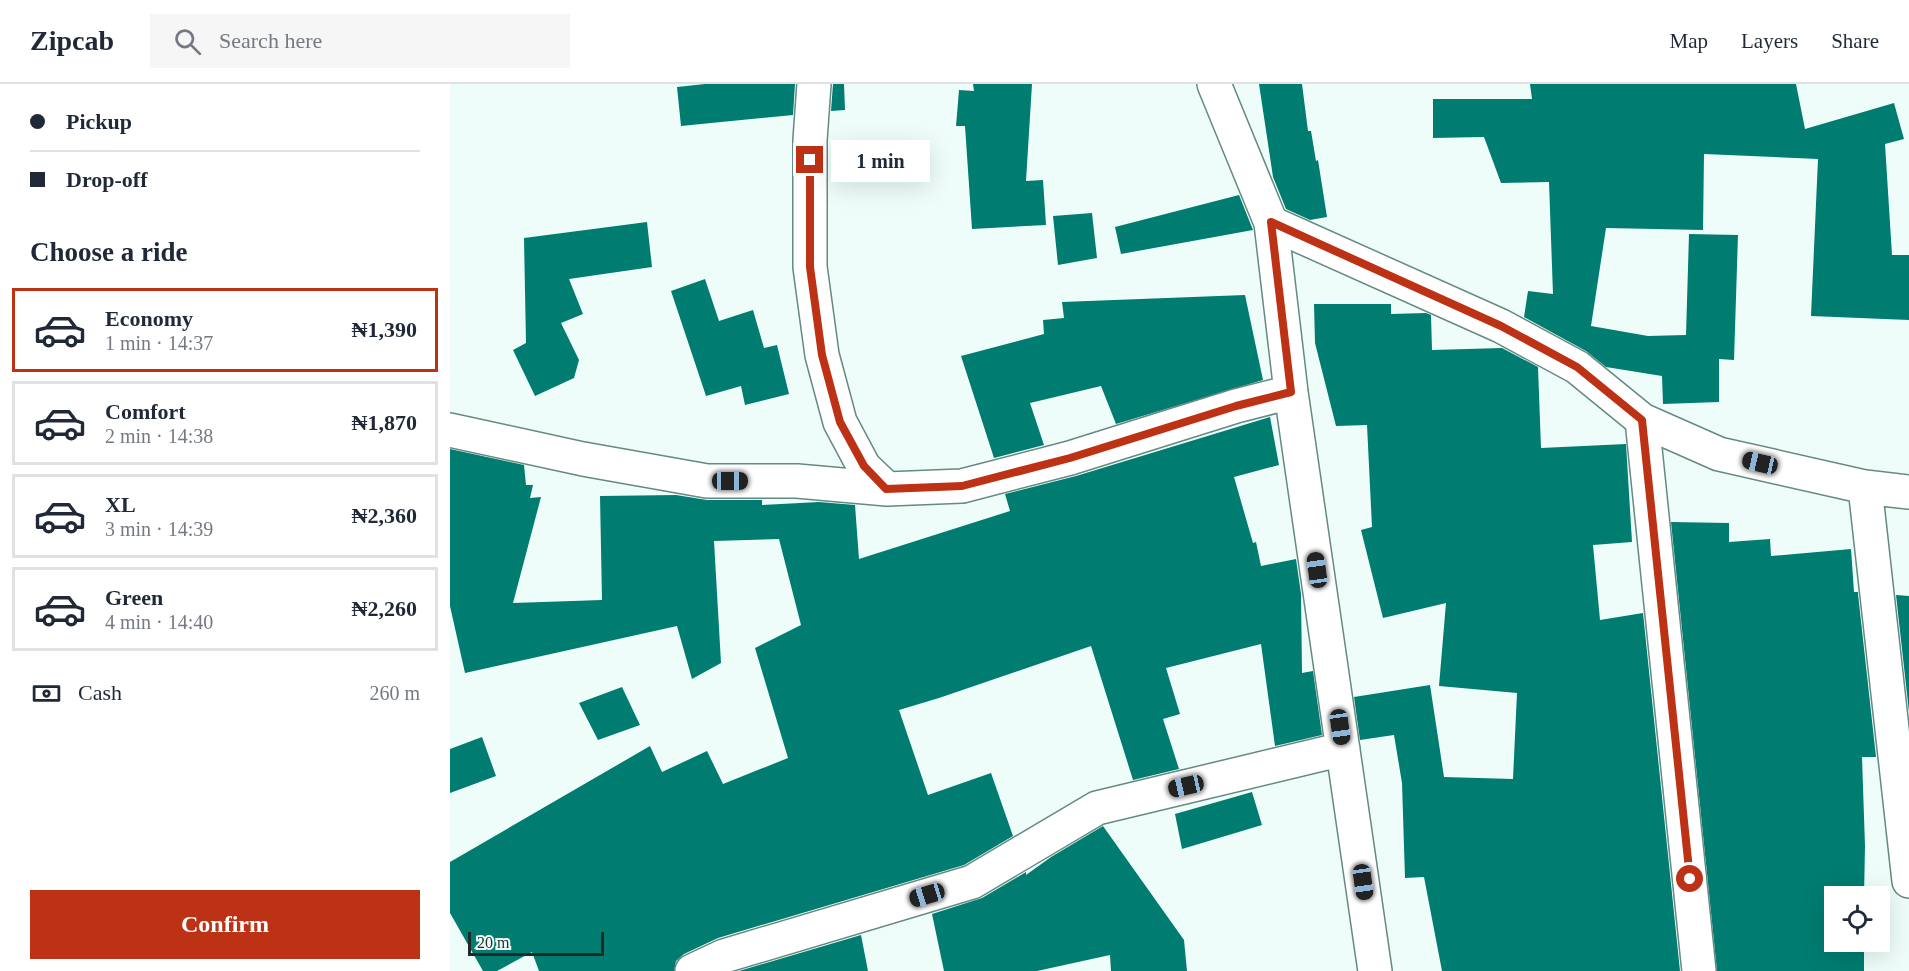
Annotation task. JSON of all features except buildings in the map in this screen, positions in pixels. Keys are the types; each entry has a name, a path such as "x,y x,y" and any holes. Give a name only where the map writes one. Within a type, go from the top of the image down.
{"street":[{"path":"814,84 810,140 810,267 822,355 840,422 864,466 886,489"},
{"path":"1214,84 1271,222 1291,392 1376,971"},
{"path":"1271,222 1501,326 1577,367 1642,420 1719,454 1865,487 1909,492"},
{"path":"450,430 583,459 707,481 797,481 886,489 962,486 1070,458 1236,406 1291,392"},
{"path":"1642,420 1699,971"},
{"path":"1865,487 1909,881"},
{"path":"692,971 724,956 972,882 1097,808 1343,749"}],"route":[{"path":"810,160 812,201 810,267 822,355 840,422 864,466 886,489 962,486 1070,458 1236,406 1291,392 1271,222 1501,326 1577,367 1642,420 1690,879"}]}
